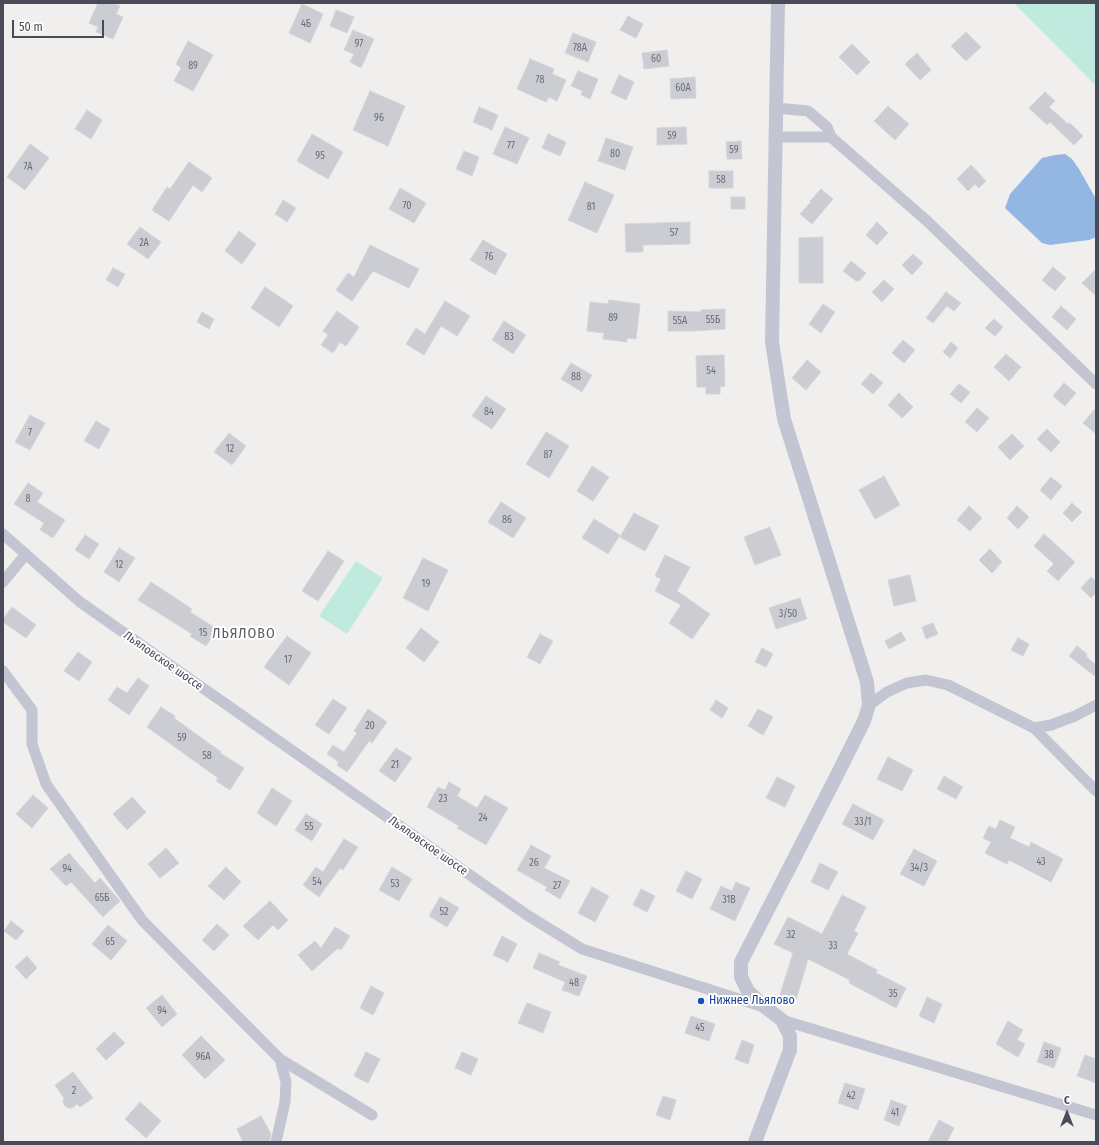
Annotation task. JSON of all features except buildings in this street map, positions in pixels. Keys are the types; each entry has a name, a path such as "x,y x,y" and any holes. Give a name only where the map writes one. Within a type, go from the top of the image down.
{"street":[{"path":"765,1007 748,991 741,977 741,962 840,770 864,721 868,705 867,682 784,419 772,342 778,3"},
{"path":"776,108 808,111 827,127 831,137 928,221 1096,384"},
{"path":"776,137 831,137"},
{"name":"Льяловское шоссе","path":"3,534 80,602 521,911 582,949 765,1007 782,1020 790,1036 790,1050 755,1142"},
{"path":"3,582 26,554"},
{"path":"3,671 32,710 32,744 46,784 142,920 280,1059 372,1115"},
{"path":"868,705 887,692 907,683 926,680 948,684 1034,728 1096,791"},
{"path":"1034,728 1051,725 1075,716 1096,705"},
{"path":"782,1020 1096,1115"},
{"path":"276,1142 285,1102 286,1082 280,1059"}],"green space":[{"path":"1014,3 1096,3 1096,86"},
{"path":"356,561 383,578 347,634 319,616"}],"water":[{"path":"1065,154 1072,159 1079,169 1096,199 1096,237 1089,240 1050,245 1042,243 1005,208 1010,194 1042,158"}],"place":[{"name":"Нижнее Льялово","path":"701,1001"}],"district":[{"name":"ЛЬЯЛОВО","path":"244,634"}]}
